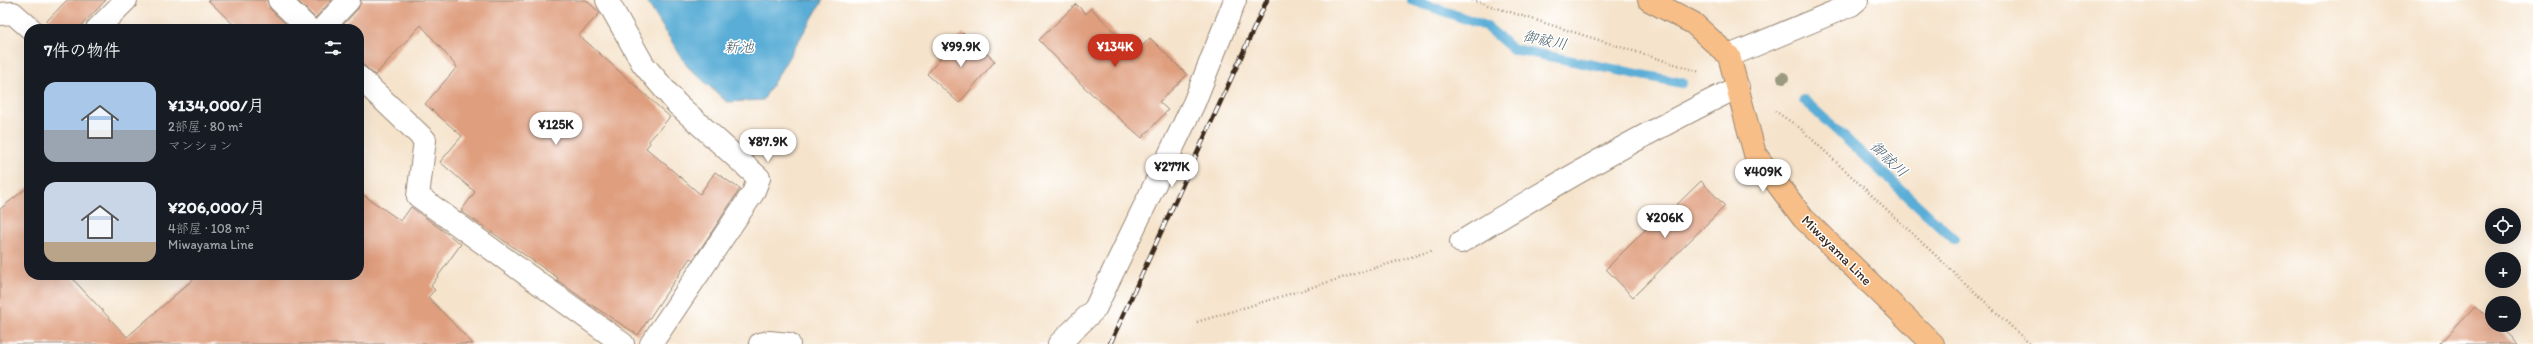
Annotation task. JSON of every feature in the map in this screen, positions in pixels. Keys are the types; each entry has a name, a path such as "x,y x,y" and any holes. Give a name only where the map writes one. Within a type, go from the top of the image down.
{"main road":[{"path":"1649,0 1693,22 1729,56"},
{"name":"Miwayama Line","path":"1729,56 1755,154 1803,218 1934,344"}],"street":[{"path":"102,24 126,0"},
{"path":"279,0 304,24"},
{"path":"327,24 349,0"},
{"path":"607,0 643,64 672,98 759,178 753,193 651,344"},
{"path":"1059,344 1095,309 1194,103 1235,0"},
{"path":"1729,56 1851,5 1857,0"},
{"path":"0,14 13,13 25,24"},
{"path":"364,82 425,140 418,196 623,344"},
{"path":"1461,242 1561,181 1673,119 1738,87"},
{"path":"760,344 769,342 789,344"}],"path":[{"path":"1197,322 1461,242"}],"water":[{"name":"新池","path":"646,0 823,0 763,100 727,102 687,66"}],"building":[{"path":"67,0 106,0 83,24 44,24"},
{"path":"208,0 267,0 270,9 286,24 233,24"},
{"path":"297,0 332,0 315,18"},
{"path":"361,0 586,0 600,13 579,35 670,117 649,141 650,143 646,148 700,194 715,172 740,189 693,260 690,258 638,335 593,306 557,280 558,278 461,211 475,192 440,162 462,136 425,104 457,67 421,25 375,75 364,65 364,24 344,24 358,9"},
{"path":"1076,4 1086,14 1091,8 1135,53 1150,38 1187,75 1159,102 1168,110 1142,138 1085,88 1039,40"},
{"path":"963,33 995,61 959,103 927,74"},
{"path":"1701,181 1725,206 1633,297 1606,269 1654,221 1657,224"},
{"path":"24,190 24,280 74,280 127,337 192,280 364,280 364,195 401,221 411,207 461,244 431,286 435,290 428,297 473,344 0,344 0,209"},
{"path":"2476,305 2485,314 2485,332 2503,332 2516,344 2439,344"}],"waterway":[{"name":"御祓川","path":"1412,0 1486,26 1513,49 1682,83"},
{"name":"御祓川","path":"1804,100 1954,239"}],"railway":[{"path":"1110,344 1267,0"}]}
